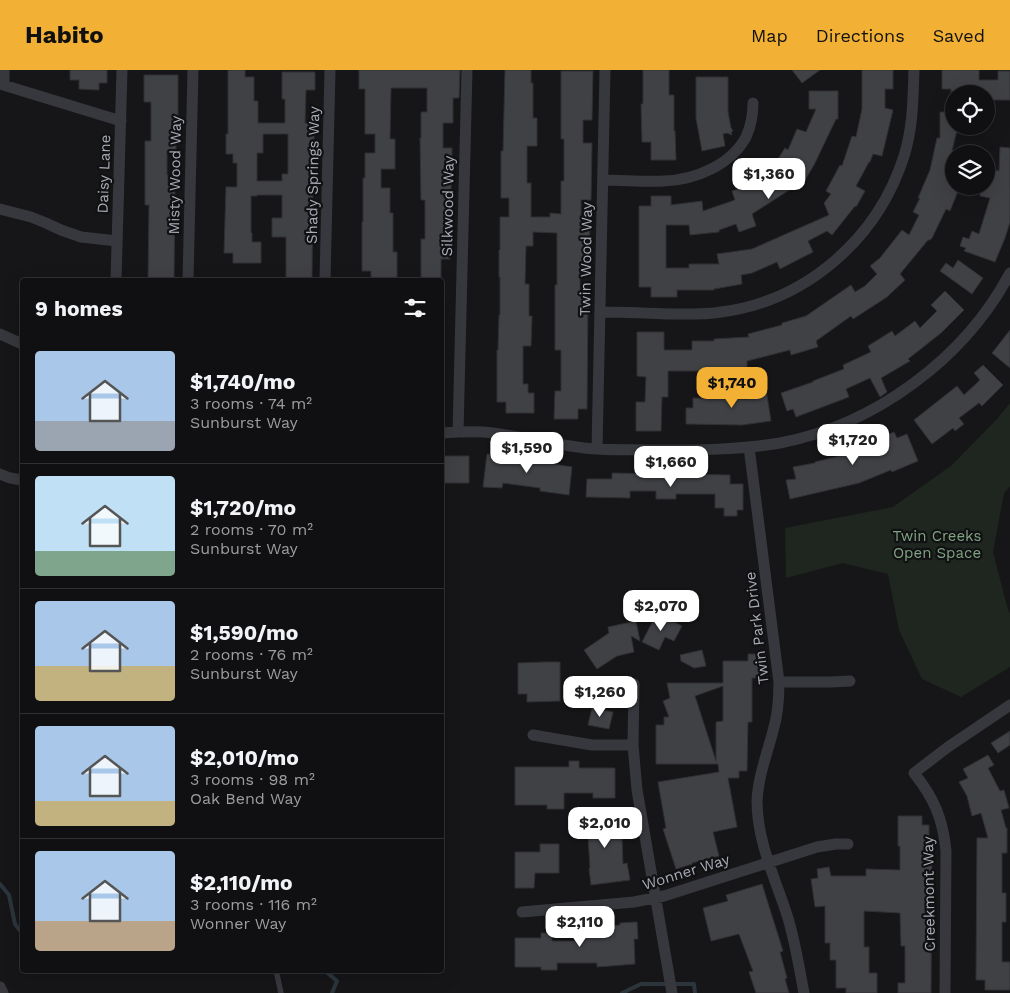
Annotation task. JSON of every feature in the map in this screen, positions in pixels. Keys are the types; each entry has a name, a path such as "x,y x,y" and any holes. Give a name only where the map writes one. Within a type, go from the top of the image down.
{"street":[{"path":"4,70 2,84 121,121"},
{"name":"Daisy Lane","path":"116,278 122,70"},
{"name":"Misty Wood Way","path":"188,278 193,70"},
{"name":"Shady Springs Way","path":"325,278 330,70"},
{"name":"Silkwood Way","path":"458,432 467,70"},
{"name":"Twin Wood Way","path":"596,449 605,70"},
{"path":"600,312 698,314 744,308 788,292 827,268 855,242 875,217 897,177 910,132 913,109 914,70"},
{"path":"603,180 666,182 694,176 712,168 735,152 745,138 752,120 753,103"},
{"path":"0,209 46,222 81,237 117,241"},
{"path":"444,433 482,432 596,449 700,450 749,447 782,442 816,433 849,421 881,405 920,379 947,356 971,330 992,302 1010,273"},
{"path":"0,334 20,343"},
{"name":"Twin Park Drive","path":"749,447 780,682 779,703 774,730 761,772 758,801 759,823 763,845 794,939 804,993"},
{"path":"0,474 20,480"},
{"path":"780,682 850,681"},
{"path":"634,684 633,746 637,790 672,993"},
{"name":"Creekmont Way","path":"944,993 946,851 944,834 934,802 914,773 948,747 1010,705"},
{"path":"533,735 592,745 633,746"},
{"name":"Wonner Way","path":"522,912 634,902 655,898 817,847 848,844"},
{"path":"0,987 3,993"}],"lane":[{"path":"277,973 281,993"}],"green space":[{"name":"Twin Creeks Open Space","path":"1010,403 1010,486 1004,493 993,552 1010,614 1010,667 961,697 922,679 899,630 888,574 843,563 786,578 785,528 893,507 952,465"}],"building":[{"path":"70,70 107,70 107,83 99,83 99,90 79,89 79,80 70,80"},
{"path":"228,70 245,70 245,77 254,77 254,101 258,101 258,123 285,123 285,99 282,99 282,72 315,72 315,90 306,90 305,123 314,123 312,278 286,278 286,237 272,237 272,218 282,218 282,195 251,196 252,242 261,242 261,263 233,263 233,253 224,253 226,187 237,187 237,163 233,163 233,154 226,154 226,134 228,134","holes":["263,134 288,134 288,174 282,174 282,181 257,181 257,153 263,153"]},
{"path":"359,70 460,70 459,98 453,98 453,123 443,123 443,148 452,148 452,166 450,259 441,259 441,278 421,278 421,239 425,239 425,200 421,200 420,138 421,112 427,112 427,88 391,88 390,139 395,139 395,169 381,169 381,188 390,188 390,213 393,213 393,252 397,252 397,278 371,278 371,271 362,271 365,153 375,153 375,134 365,134 365,89 359,89"},
{"path":"505,70 531,70 533,118 537,118 537,146 527,146 527,183 531,183 531,217 550,217 550,213 561,214 561,181 564,181 564,139 561,139 561,71 593,71 592,120 583,120 583,143 592,143 591,200 581,200 581,224 590,224 589,262 580,262 580,296 588,296 587,409 578,409 578,419 554,419 555,391 561,391 561,350 555,350 557,233 533,232 533,246 526,246 525,284 529,284 529,316 532,316 531,346 523,346 523,384 528,384 528,393 534,393 534,413 506,413 506,402 497,402 497,350 500,315 500,217 509,217 509,198 501,198"},
{"path":"643,70 669,70 669,95 674,95 676,160 651,160 651,142 642,142 641,104 643,104"},
{"path":"792,70 820,70 802,83"},
{"path":"862,70 893,70 893,89 885,89 885,108 893,110 882,156 873,154 856,186 865,191 856,207 832,235 827,231 808,241 813,252 780,269 777,262 752,273 741,275 742,284 714,290 677,290 677,297 651,297 651,287 639,287 639,206 651,206 651,196 671,196 671,205 702,201 703,211 735,200 732,191 760,174 765,181 785,168 776,162 785,148 788,150 797,129 806,132 816,109 809,109 809,91 838,91 838,119 836,119 814,165 799,190 794,187 752,214 756,226 739,232 736,224 719,230 719,232 690,235 689,225 666,225 666,268 689,268 689,264 719,264 717,254 752,249 829,215 824,203 831,194 826,191 840,165 842,166 852,136 856,137 862,109"},
{"path":"942,70 979,70 979,80 998,80 998,71 1010,71 1010,100 995,100 995,85 945,85 945,89 942,89"},
{"path":"144,75 178,75 178,136 176,136 176,151 167,151 168,183 175,183 174,278 148,278 149,205 145,205 145,141 151,141 151,102 144,102"},
{"path":"696,77 728,77 728,112 733,131 731,132 732,135 723,134 725,146 702,151 696,118"},
{"path":"940,112 945,112 945,135 956,135 953,145 945,145 945,195 956,195 950,211 946,209 932,238 928,240 900,274 905,280 887,297 853,319 851,316 816,341 818,347 791,355 790,350 747,361 747,369 668,371 668,397 662,397 661,431 636,431 636,402 645,402 646,377 637,376 637,332 664,332 664,350 692,350 692,341 714,341 714,339 749,337 748,334 806,316 851,285 855,292 865,286 877,274 870,266 880,258 902,230 909,235 919,215 913,212 930,170 937,138 940,138"},
{"path":"1000,147 1010,148 1010,222 995,262 964,251 966,248 960,246 963,237 969,239 972,231 979,234 990,198 980,195 995,195 995,170 999,171"},
{"path":"958,260 983,278 972,294 940,271 946,263 953,268"},
{"path":"945,291 964,310 941,333 908,359 910,361 881,378 887,392 880,397 870,378 846,389 849,397 796,417 793,409 787,411 781,393 844,369 843,365 871,352 868,346 892,331 895,336 915,321 920,328 937,311 931,305"},
{"path":"1010,330 1010,368 992,353"},
{"path":"983,365 1003,385 982,406 979,403 959,418 964,424 955,431 953,428 932,444 914,420 957,386 964,395 980,380 974,373"},
{"path":"763,381 771,421 742,425 686,424 686,408 693,408 693,398 748,399 746,383"},
{"path":"894,432 897,438 907,434 918,461 859,483 790,499 786,480 796,479 793,467 839,456"},
{"path":"487,454 572,467 569,495 540,491 540,488 503,483 502,488 483,487"},
{"path":"444,456 469,456 469,483 444,483"},
{"path":"612,473 730,475 730,484 743,484 743,510 737,510 737,516 724,516 724,508 715,508 715,494 676,494 676,499 656,499 656,491 630,491 630,498 586,497 587,479 612,479"},
{"path":"657,613 682,626 674,641 665,637 659,650 642,642"},
{"path":"636,621 640,641 631,636 634,652 617,656 597,669 584,650 609,633 608,627"},
{"path":"702,650 706,666 694,668 681,661 680,655"},
{"path":"748,654 763,654 763,675 756,675 756,678 752,678 752,722 748,722 747,771 739,771 739,778 728,778 737,827 713,832 719,856 676,869 663,829 666,828 658,782 719,772 718,764 656,764 656,725 664,725 664,717 669,717 663,701 670,698 667,683 723,683 723,661 748,661","holes":["723,686 723,721 716,722 716,761 695,696"]},
{"path":"560,662 560,701 527,702 527,694 518,694 518,663"},
{"path":"592,708 613,712 609,729 588,725"},
{"path":"1010,731 1010,745 998,753 991,743"},
{"path":"988,755 994,765 988,768 1000,791 1004,790 1009,808 1001,810 1007,828 1007,853 1002,853 1002,893 1006,893 1006,922 1002,922 1002,962 1010,962 1010,990 985,990 985,980 976,980 977,838 988,838 981,813 972,816 967,796 959,782 968,778 963,769"},
{"path":"569,761 579,761 579,768 615,768 615,798 593,798 593,793 564,793 564,809 547,809 547,805 515,805 515,767 569,767"},
{"path":"617,813 620,838 622,838 623,864 627,863 630,880 591,885 588,837 583,838 580,818"},
{"path":"898,816 922,816 922,825 929,825 929,851 932,851 931,993 898,993 898,983 905,983 905,946 901,946 900,913 864,911 864,947 869,947 869,973 877,973 877,993 846,993 846,988 836,988 836,960 830,960 830,943 825,943 825,906 815,907 811,879 818,878 817,869 829,867 831,876 866,876 866,869 900,870"},
{"path":"540,844 559,844 559,873 535,873 534,888 515,888 515,852 540,852"},
{"path":"762,884 783,951 780,952 789,993 756,993 749,972 753,971 739,934 711,941 703,908 728,901 726,895"},
{"path":"637,922 638,939 634,939 635,964 597,967 597,963 557,963 557,970 541,970 541,967 515,967 515,938 541,938 541,933 552,933 552,941 574,941 578,940 578,931 595,931 594,927"}],"waterway":[{"path":"0,884 9,895 15,924 20,930"},
{"path":"328,973 337,981 332,993"},
{"path":"622,993 641,984 694,984 695,993"}]}
